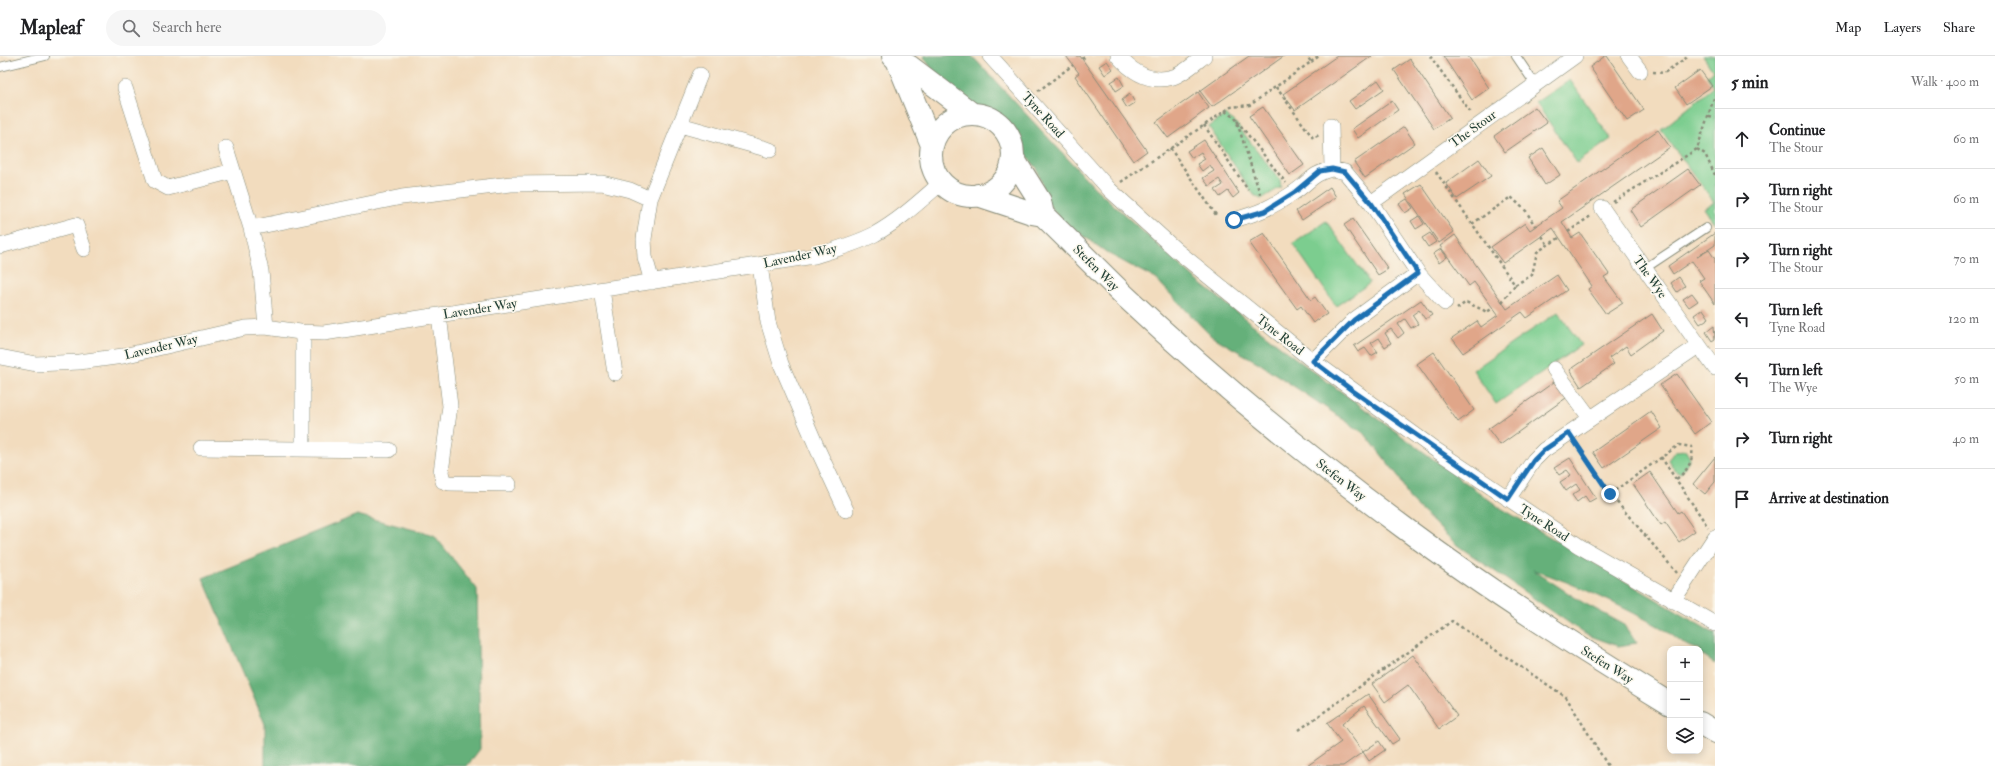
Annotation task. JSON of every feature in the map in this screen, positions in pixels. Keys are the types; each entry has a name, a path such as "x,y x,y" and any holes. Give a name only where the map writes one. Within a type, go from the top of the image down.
{"highway":[{"path":"895,58 909,66 971,114"},
{"path":"895,58 932,145"},
{"path":"971,114 985,115 997,122 1006,132 1012,145 1013,158 1009,172 1002,183 991,191 978,195 965,195 952,191 941,183 934,171 931,158 932,145 937,133 946,123 958,116 971,114"},
{"name":"Stefen Way","path":"1013,158 1040,201 1044,215 1126,297 1202,366 1338,478 1403,527 1508,602 1667,702"},
{"path":"978,195 1032,213 1044,215"},
{"path":"1703,725 1715,732"}],"street":[{"name":"Tyne Road","path":"990,56 1110,190 1176,250 1233,298 1313,361 1353,391 1508,499 1579,546 1715,624"},
{"path":"1118,56 1128,68 1143,77 1158,79 1173,77 1204,56"},
{"name":"The Stour","path":"1371,203 1576,56"},
{"path":"1629,56 1640,72"},
{"path":"652,282 645,257 644,239 650,199 700,74"},
{"path":"125,88 155,181 168,188 233,171"},
{"path":"680,125 770,150"},
{"path":"1331,126 1332,169"},
{"path":"226,148 251,228 261,271 266,327"},
{"path":"1234,220 1265,211 1295,192 1320,171 1332,169 1345,172 1371,203 1418,273 1446,303"},
{"path":"251,228 402,197 511,184 602,183 630,190 650,199"},
{"name":"Lavender Way","path":"0,357 36,364 80,362 123,356 239,329 266,327 324,333 814,256 849,245 875,234 906,213 941,183"},
{"name":"The Wye","path":"1602,208 1698,346 1713,363"},
{"path":"0,246 76,225 84,249"},
{"path":"760,265 768,322 782,364 818,450 846,510"},
{"path":"1313,361 1354,320 1418,273"},
{"path":"602,290 615,373"},
{"path":"439,315 450,406 441,472 443,481 449,483 509,484"},
{"path":"303,332 303,449"},
{"path":"1508,499 1534,460 1544,450 1698,346"},
{"path":"1554,369 1590,418"},
{"path":"201,448 389,450"},
{"path":"1673,601 1715,537"}],"lane":[{"path":"0,67 45,56"},
{"path":"1516,56 1536,84"},
{"path":"1644,269 1706,228"}],"path":[{"path":"1082,59 1086,56"},
{"path":"1307,56 1311,62"},
{"path":"1110,190 1230,107 1250,105 1319,56"},
{"path":"1430,56 1480,124"},
{"path":"1640,72 1664,73 1689,56"},
{"path":"1028,98 1073,65"},
{"path":"1276,87 1313,138 1331,126"},
{"path":"1568,232 1602,208 1697,149 1709,117 1715,95"},
{"path":"1225,111 1236,119 1295,192"},
{"path":"1709,117 1715,118"},
{"path":"1236,119 1265,211"},
{"path":"1204,125 1248,190"},
{"path":"1170,148 1216,215"},
{"path":"1697,149 1705,154 1715,175"},
{"path":"1428,162 1515,285"},
{"path":"1472,224 1511,197 1526,211 1535,226"},
{"path":"1542,236 1548,245"},
{"path":"1502,302 1515,285 1532,275 1537,252 1559,238"},
{"path":"1446,303 1451,313 1466,302 1487,312 1493,308"},
{"path":"1569,433 1610,494 1685,583"},
{"path":"1610,494 1679,445 1692,447 1693,456 1683,474 1676,479"},
{"path":"1661,457 1715,537"},
{"path":"1299,730 1452,621 1566,697 1608,766"}],"green space":[{"path":"923,56 972,56 1095,188 1195,279 1295,358 1499,507 1715,634 1715,664 1703,656 1703,646 1687,646 1665,630 1629,611 1582,588 1533,570 1582,602 1623,624 1637,643 1618,646 1585,634 1457,545 1410,500 1399,477 1365,434 1259,363 1211,336 1156,279 1109,254 1061,220 1048,204 1037,168 989,114 958,108"},
{"path":"1703,56 1715,56 1715,224 1704,208 1714,202 1661,130 1714,87 1707,76 1713,71"},
{"path":"1570,80 1611,139 1577,163 1536,103"},
{"path":"1225,115 1234,121 1280,180 1281,187 1261,199 1254,195 1209,127"},
{"path":"1326,221 1370,283 1336,306 1293,244"},
{"path":"1558,312 1581,345 1496,404 1473,370"},
{"path":"1685,450 1690,458 1681,473 1676,472 1668,460 1675,451"},
{"path":"357,515 434,535 477,589 480,749 467,766 265,766 265,724 203,578"}],"building":[{"path":"1066,56 1080,56 1147,151 1133,161 1075,76 1079,73"},
{"path":"1249,56 1284,56 1212,107 1200,91"},
{"path":"1337,56 1372,56 1295,110 1283,94"},
{"path":"1443,56 1468,56 1489,88 1472,100"},
{"path":"1607,56 1644,110 1627,121 1590,67"},
{"path":"1410,59 1450,118 1434,129 1394,70"},
{"path":"1107,61 1113,69 1105,75 1099,66"},
{"path":"1700,70 1712,86 1686,104 1675,88"},
{"path":"1119,77 1124,86 1116,91 1111,82"},
{"path":"1378,80 1384,89 1355,109 1349,101"},
{"path":"1198,92 1209,108 1168,138 1156,122"},
{"path":"1130,94 1135,103 1127,108 1122,100"},
{"path":"1392,101 1398,110 1358,138 1352,129"},
{"path":"1263,107 1304,165 1290,175 1249,116"},
{"path":"1535,107 1547,123 1505,152 1494,136"},
{"path":"1404,127 1415,143 1365,178 1354,162"},
{"path":"1658,130 1670,147 1562,222 1572,238 1580,233 1609,274 1604,277 1623,303 1606,314 1588,289 1592,286 1553,228 1503,263 1491,247 1525,223 1530,230 1562,208 1557,201"},
{"path":"1204,140 1239,193 1233,198 1228,191 1220,197 1215,190 1223,185 1219,179 1209,186 1203,178 1214,171 1210,165 1202,171 1197,164 1205,159 1201,152 1192,158 1187,151"},
{"path":"1543,148 1560,175 1545,185 1528,158"},
{"path":"1479,159 1491,176 1457,199 1446,183"},
{"path":"1688,169 1700,185 1641,227 1630,210"},
{"path":"1421,184 1454,232 1439,243 1405,194"},
{"path":"1330,187 1336,197 1302,220 1296,211"},
{"path":"1407,199 1413,208 1405,213 1399,204"},
{"path":"1419,216 1424,224 1416,229 1411,221"},
{"path":"1353,219 1388,269 1378,275 1344,225"},
{"path":"1264,233 1311,300 1315,297 1327,314 1313,323 1301,306 1297,309 1249,242"},
{"path":"1430,233 1436,242 1428,247 1422,238"},
{"path":"1715,233 1715,245 1697,257 1709,250 1715,259 1715,304 1699,281 1704,278 1692,261 1673,274 1668,266"},
{"path":"1455,235 1507,309 1557,275 1567,290 1527,318 1522,312 1463,353 1452,338 1477,321 1481,327 1498,315 1474,282 1469,286 1440,246"},
{"path":"1441,249 1447,257 1439,263 1433,254"},
{"path":"1679,277 1685,286 1677,292 1671,283"},
{"path":"1692,293 1698,301 1689,307 1683,299"},
{"path":"1421,300 1432,315 1425,319 1419,310 1412,315 1418,324 1411,328 1405,319 1398,324 1404,333 1398,338 1391,329 1385,333 1391,343 1385,347 1379,338 1371,343 1378,352 1371,356 1365,348 1358,352 1354,346"},
{"path":"1703,309 1709,318 1700,324 1694,315"},
{"path":"1652,314 1663,331 1631,354 1626,346 1609,358 1614,364 1581,387 1570,370"},
{"path":"1714,326 1715,339 1712,341 1706,332"},
{"path":"1434,352 1474,410 1458,422 1417,364"},
{"path":"1677,374 1711,422 1695,434 1660,385"},
{"path":"1554,382 1566,398 1500,445 1488,429"},
{"path":"1651,411 1662,428 1604,468 1593,452"},
{"path":"1715,457 1715,482 1705,494 1693,484"},
{"path":"1570,458 1596,498 1589,502 1585,496 1577,502 1572,495 1580,490 1576,484 1566,491 1560,482 1571,475 1567,470 1559,475 1554,468"},
{"path":"1650,472 1678,513 1681,511 1695,531 1679,542 1665,522 1661,525 1633,484"},
{"path":"1413,655 1457,716 1439,729 1408,685 1385,702 1372,684"},
{"path":"1368,694 1400,739 1392,744 1364,706 1342,724 1363,752 1343,766 1307,766 1341,742 1327,723"},
{"path":"1379,741 1385,750 1369,761 1363,752"}],"route":[{"path":"1234,220 1265,211 1295,192 1320,171 1332,169 1345,172 1371,203 1418,273 1354,320 1313,361 1436,450 1508,499 1534,460 1544,450 1569,433 1610,494"}]}
